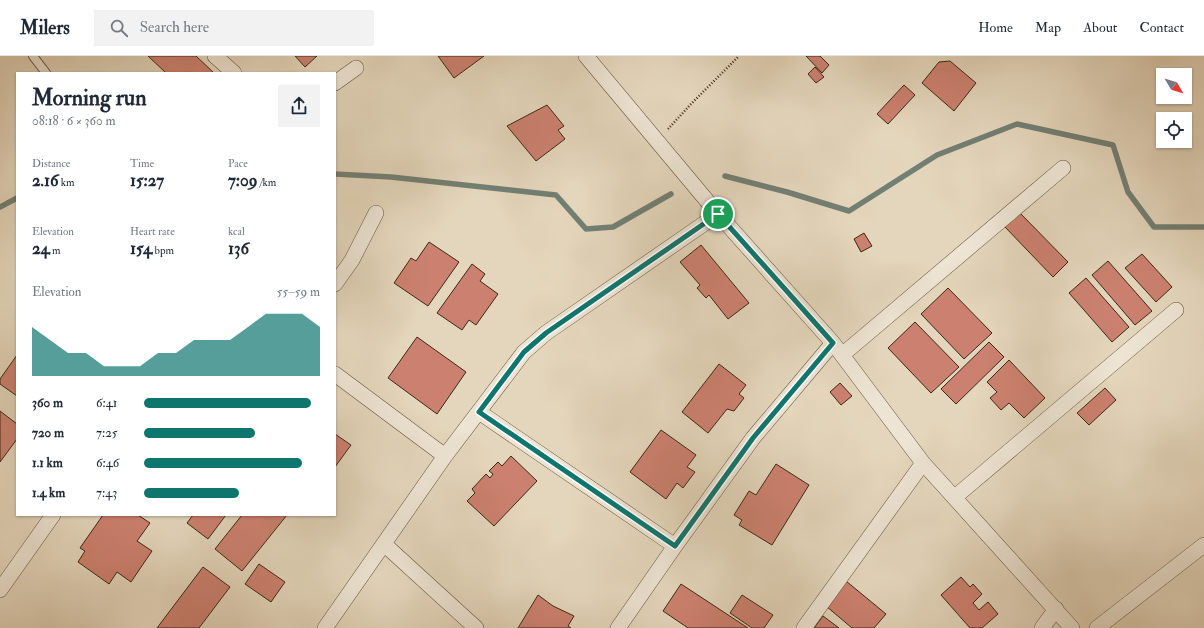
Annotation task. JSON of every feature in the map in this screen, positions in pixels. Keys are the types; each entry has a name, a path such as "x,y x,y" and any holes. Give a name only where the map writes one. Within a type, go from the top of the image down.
{"street":[{"path":"215,56 233,72"},
{"path":"586,56 718,214 837,349 923,463 1072,628"},
{"path":"336,82 356,68"},
{"path":"618,628 753,438 837,349 1063,168"},
{"path":"336,283 352,260 376,213"},
{"path":"326,628 445,456 524,352 546,333 718,214"},
{"path":"955,497 1176,310"},
{"path":"336,375 445,456"},
{"path":"479,412 675,546"},
{"path":"804,628 923,463"},
{"path":"0,590 52,516"},
{"path":"384,544 476,628"},
{"path":"1097,628 1204,545"},
{"path":"1042,628 1056,609"}],"lane":[{"path":"33,56 45,72"}],"path":[{"path":"657,141 691,104 739,56"}],"building":[{"path":"148,56 196,56 213,72 165,72"},
{"path":"295,56 317,56 305,67"},
{"path":"438,56 484,56 454,78"},
{"path":"806,56 820,56 829,65 822,73"},
{"path":"950,61 976,83 954,111 922,83 939,62"},
{"path":"815,67 824,77 816,83 808,74"},
{"path":"904,85 915,95 888,124 877,114"},
{"path":"547,105 564,126 558,130 565,139 536,161 507,126"},
{"path":"1020,213 1068,262 1053,277 1005,227"},
{"path":"864,233 872,246 861,252 854,239"},
{"path":"429,242 459,262 428,306 394,283 411,258 416,261"},
{"path":"701,245 749,303 728,319 709,295 706,298 697,288 700,285 680,262"},
{"path":"1142,254 1172,287 1156,302 1125,268"},
{"path":"1108,261 1152,311 1135,325 1092,275"},
{"path":"472,264 485,274 480,281 498,294 476,325 469,320 462,330 437,313"},
{"path":"1086,278 1129,327 1112,342 1069,293"},
{"path":"948,288 992,333 964,359 921,314"},
{"path":"915,322 959,367 931,393 888,348"},
{"path":"417,337 466,372 437,414 388,378"},
{"path":"989,342 1004,357 956,404 941,389"},
{"path":"16,356 16,395 0,384 0,379"},
{"path":"1009,360 1045,398 1024,418 1009,403 1001,410 990,398 997,392 987,382"},
{"path":"719,364 746,385 739,394 744,398 734,411 727,409 708,433 682,412"},
{"path":"840,383 852,396 841,405 830,392"},
{"path":"1105,388 1116,400 1089,425 1077,413"},
{"path":"0,411 16,423 16,440 0,462"},
{"path":"661,430 696,455 687,467 695,472 683,488 677,483 666,499 630,472"},
{"path":"336,435 351,445 336,466"},
{"path":"511,456 537,481 494,526 467,501 475,493 472,489 486,474 490,478 493,474 489,471 498,462 502,466"},
{"path":"776,464 809,485 772,545 739,525 742,520 734,515 749,491 756,495"},
{"path":"102,516 140,516 150,523 137,541 152,551 131,582 117,572 109,584 78,562 85,551 80,548"},
{"path":"192,516 225,516 208,539 187,523"},
{"path":"241,516 286,516 242,571 215,549"},
{"path":"259,564 285,582 271,602 245,584"},
{"path":"203,567 230,587 199,628 157,628"},
{"path":"961,577 970,587 973,584 982,594 973,603 979,610 988,602 998,614 982,628 970,628 941,595"},
{"path":"846,581 886,614 874,628 852,628 826,606"},
{"path":"681,584 748,628 688,628 663,611"},
{"path":"538,595 553,606 574,616 568,626 571,628 518,628"},
{"path":"742,595 773,615 764,628 752,628 730,613"},
{"path":"823,616 839,628 814,628"}],"waterway":[{"path":"725,176 787,192 849,211 937,155 1017,124 1113,145 1128,192 1154,227 1204,227"},
{"path":"336,174 391,177 556,195 586,229 613,227 671,194"},
{"path":"0,207 16,199"}],"route":[{"path":"718,214 833,343 753,438 675,546 479,412 524,352 546,333 718,214"}]}
